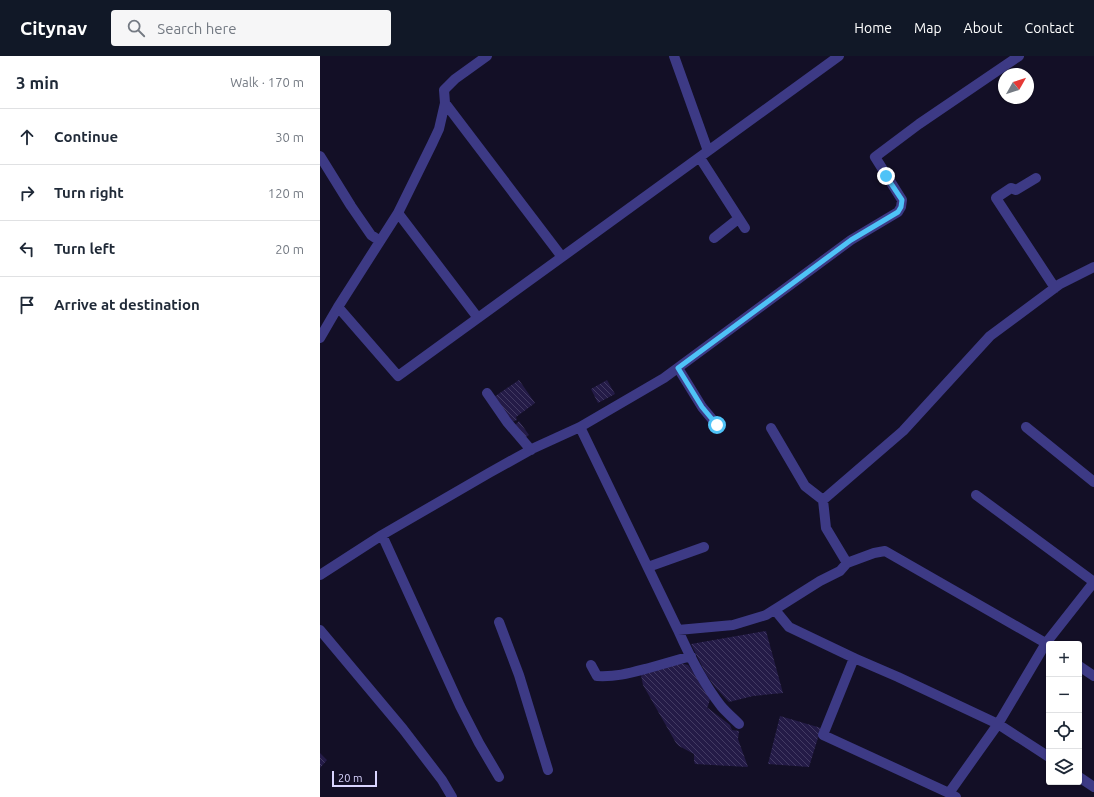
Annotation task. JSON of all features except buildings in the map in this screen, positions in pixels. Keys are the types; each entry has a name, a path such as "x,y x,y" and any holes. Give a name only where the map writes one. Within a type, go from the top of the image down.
{"street":[{"path":"320,338 398,213 440,129 445,103 444,90 487,56"},
{"path":"674,56 708,151"},
{"path":"338,307 398,376 839,56"},
{"path":"320,575 382,535 530,450 580,427 664,378 851,240 898,212 901,207 902,200 874,157 919,124 1019,56"},
{"path":"445,103 562,257"},
{"path":"320,156 371,235 380,241"},
{"path":"700,158 745,228"},
{"path":"1036,178 1016,190 1011,188 996,198 1054,288"},
{"path":"398,213 478,318"},
{"path":"714,238 738,219"},
{"path":"823,500 903,431 990,336 1060,284 1094,267"},
{"path":"678,368 702,407 717,425"},
{"path":"487,393 507,422 530,450"},
{"path":"580,427 691,656 722,706 738,724"},
{"path":"1026,427 1094,482"},
{"path":"772,428 805,486 823,500 826,528 847,563"},
{"path":"976,495 1094,582 1049,641"},
{"path":"382,535 460,706 479,743 500,778"},
{"path":"648,567 704,547"},
{"path":"678,630 732,625 766,615 820,581 840,571 847,563 874,553 885,551 1046,643"},
{"path":"775,610 789,627 998,724 1046,755"},
{"path":"499,622 519,675 548,770"},
{"path":"320,630 403,729 442,780 452,797"},
{"path":"854,658 823,735 953,795 1046,646"},
{"path":"591,665 597,676 610,677 627,675 691,656"},
{"path":"1082,668 1094,676"},
{"path":"1082,779 1094,786"}],"route":[{"path":"717,425 702,407 678,368 851,240 898,212 901,207 902,200 886,176"}]}
